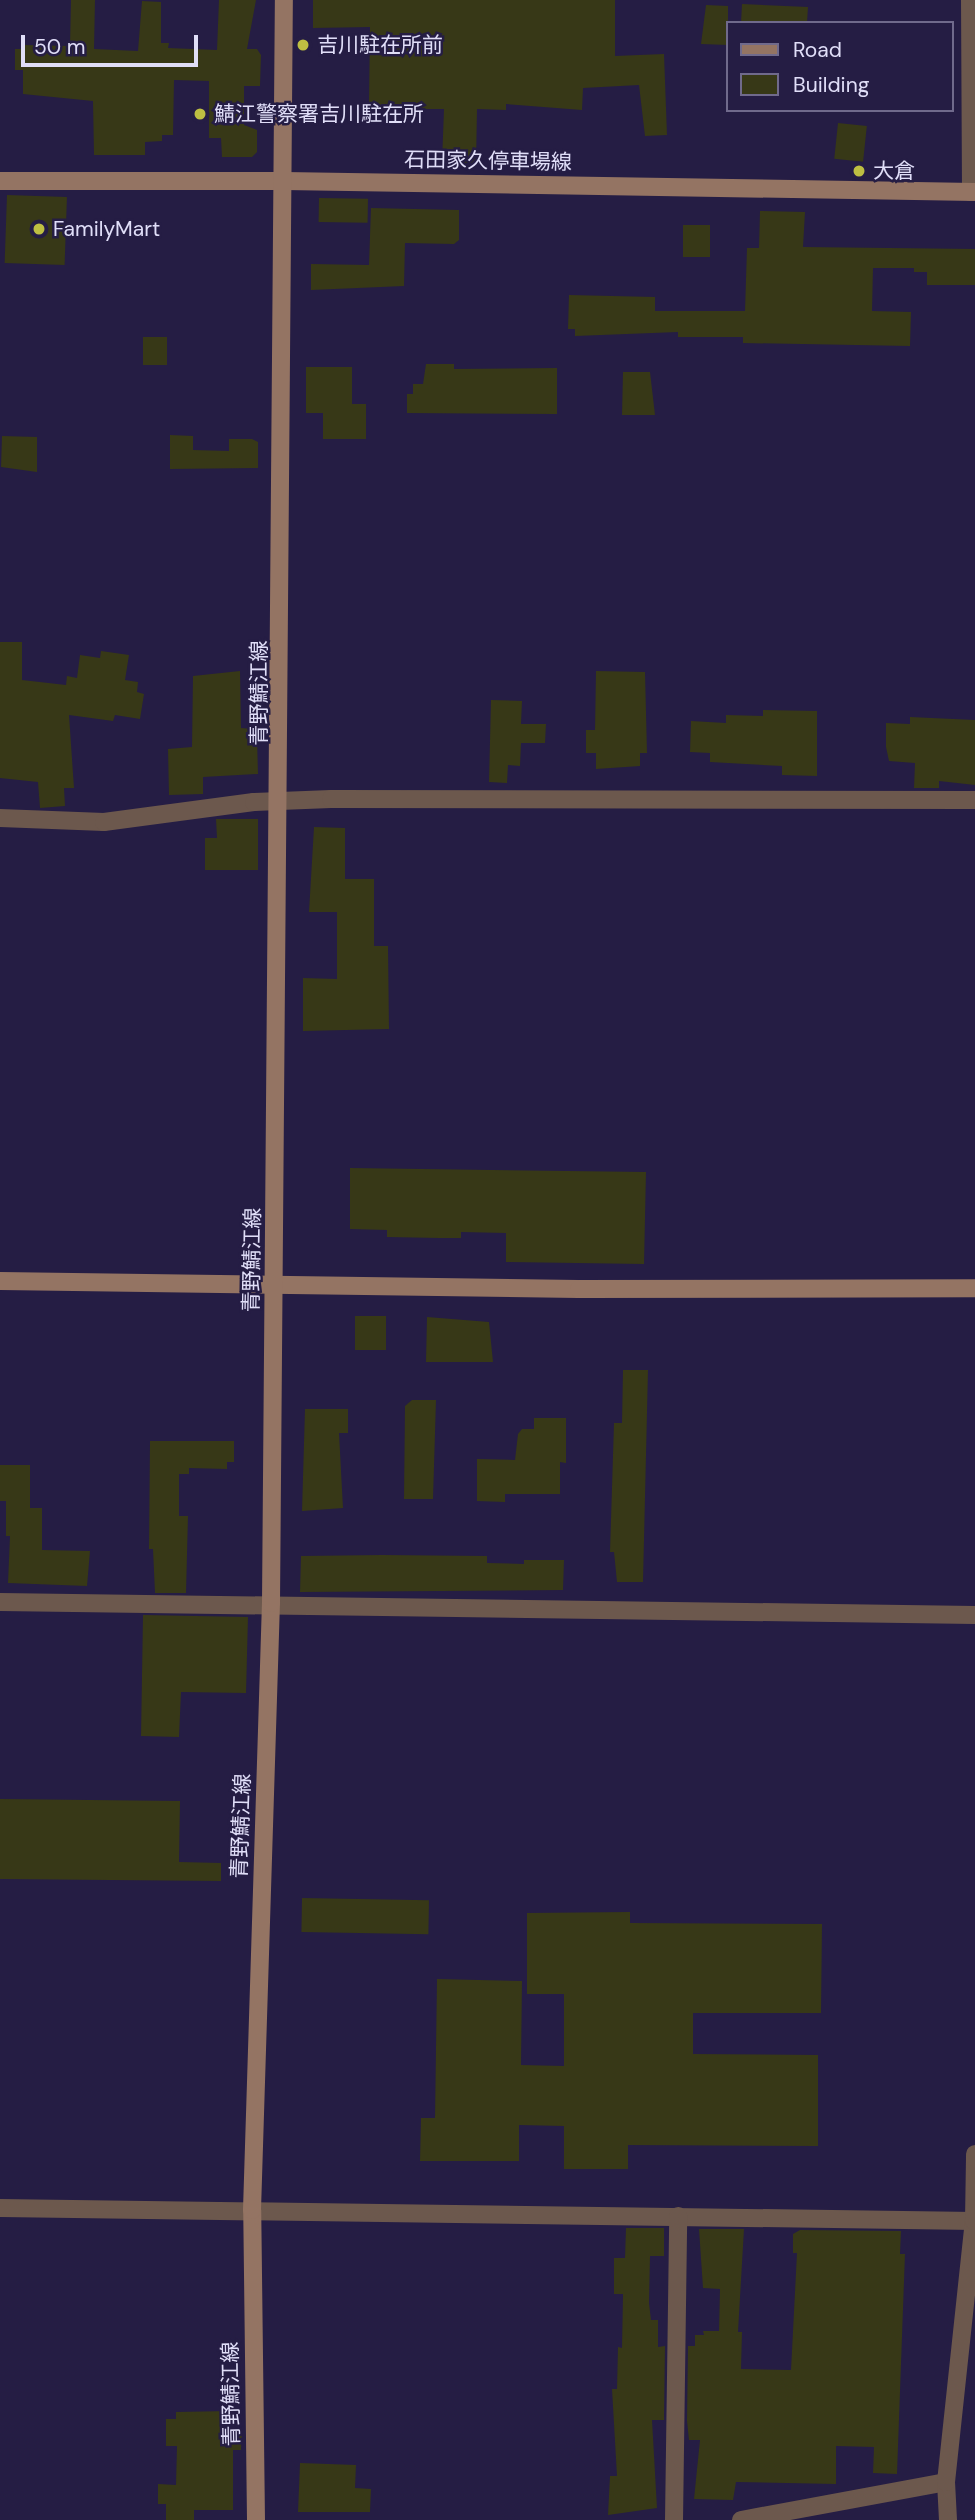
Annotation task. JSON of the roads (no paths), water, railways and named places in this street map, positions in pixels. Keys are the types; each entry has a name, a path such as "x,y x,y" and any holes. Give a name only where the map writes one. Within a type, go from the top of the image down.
{"main road":[{"name":"青野鯖江線","path":"256,2520 252,2210 271,1603 281,801 284,0"},
{"name":"石田家久停車場線","path":"0,181 284,181 973,192"},
{"path":"0,1281 975,1288"}],"street":[{"path":"970,0 973,192"},
{"path":"0,818 104,822 281,801 975,800"},
{"path":"0,1602 271,1603 975,1615"},
{"path":"948,2520 946,2482 974,2221 975,2154"},
{"path":"0,2208 974,2221"},
{"path":"674,2520 678,2216"},
{"path":"741,2520 946,2482"}],"place":[{"name":"吉川駐在所前","path":"303,45"},
{"name":"鯖江警察署吉川駐在所","path":"200,114"},
{"name":"大倉","path":"859,171"},
{"name":"FamilyMart","path":"39,229"}]}
